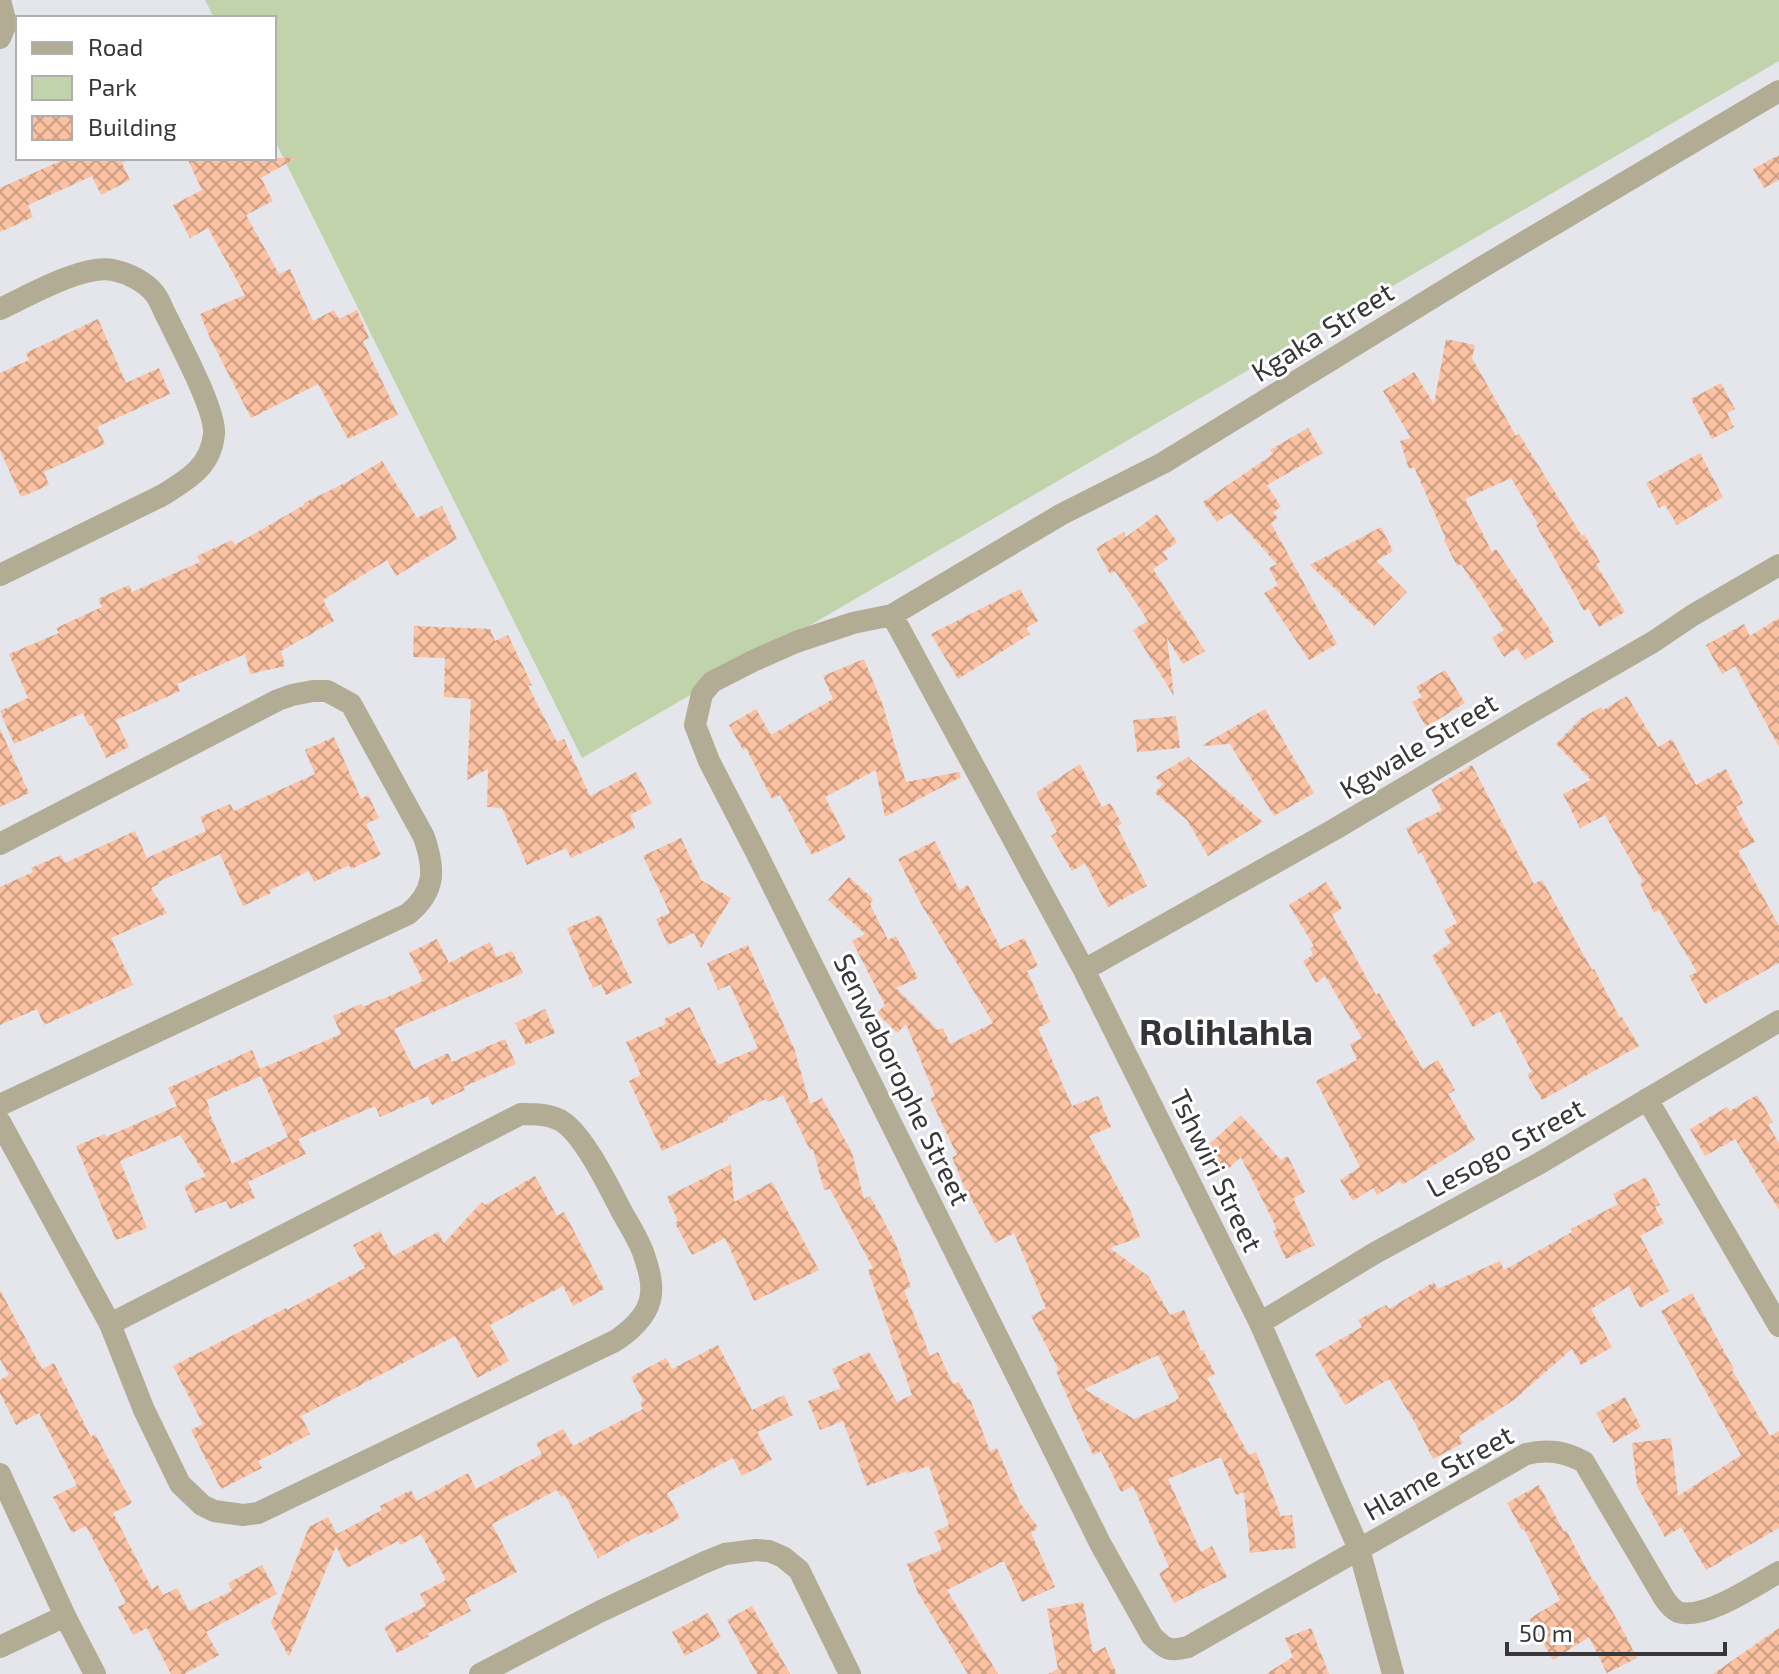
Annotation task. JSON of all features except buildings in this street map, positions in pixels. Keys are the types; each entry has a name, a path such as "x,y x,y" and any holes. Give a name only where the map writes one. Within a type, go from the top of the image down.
{"street":[{"path":"0,0 6,24 0,38"},
{"name":"Kgaka Street","path":"892,615 1062,514 1163,463 1484,266 1779,91"},
{"path":"0,309 89,270 113,270 133,276 154,293 206,402 214,424 214,435 196,474 181,484 0,575"},
{"name":"Kgwale Street","path":"1084,970 1335,829 1779,565"},
{"name":"Tshwiri Street","path":"892,615 1084,970 1260,1323 1359,1549 1393,1674"},
{"name":"Senwaborophe Street","path":"892,615 826,631 719,677 702,694 695,725 709,761 1101,1545 1152,1636 1168,1649 1188,1647"},
{"path":"0,844 278,700 313,691 327,691 351,704 424,837 432,865 427,892 408,914 0,1105"},
{"name":"Lesogo Street","path":"1260,1323 1375,1253 1540,1163 1779,1021"},
{"path":"1647,1099 1779,1326"},
{"path":"0,1122 110,1324 144,1410 180,1484 202,1505 214,1511 243,1515 258,1513 615,1341 635,1324 649,1305 651,1285 642,1248 600,1170 580,1141 563,1122 548,1116 521,1114 110,1324"},
{"name":"Hlame Street","path":"1188,1647 1526,1454 1538,1452 1564,1453 1584,1462 1664,1598 1677,1612 1703,1612 1779,1572"},
{"path":"0,1474 95,1674"},
{"path":"480,1674 599,1612 703,1563 725,1554 756,1550 783,1557 803,1574 850,1674"},
{"path":"0,1647 65,1616"}],"green space":[{"path":"205,0 1779,0 1779,61 582,758 276,143 276,16 213,16"}],"district":[{"name":"Rolihlahla","path":"1226,1030"}]}
